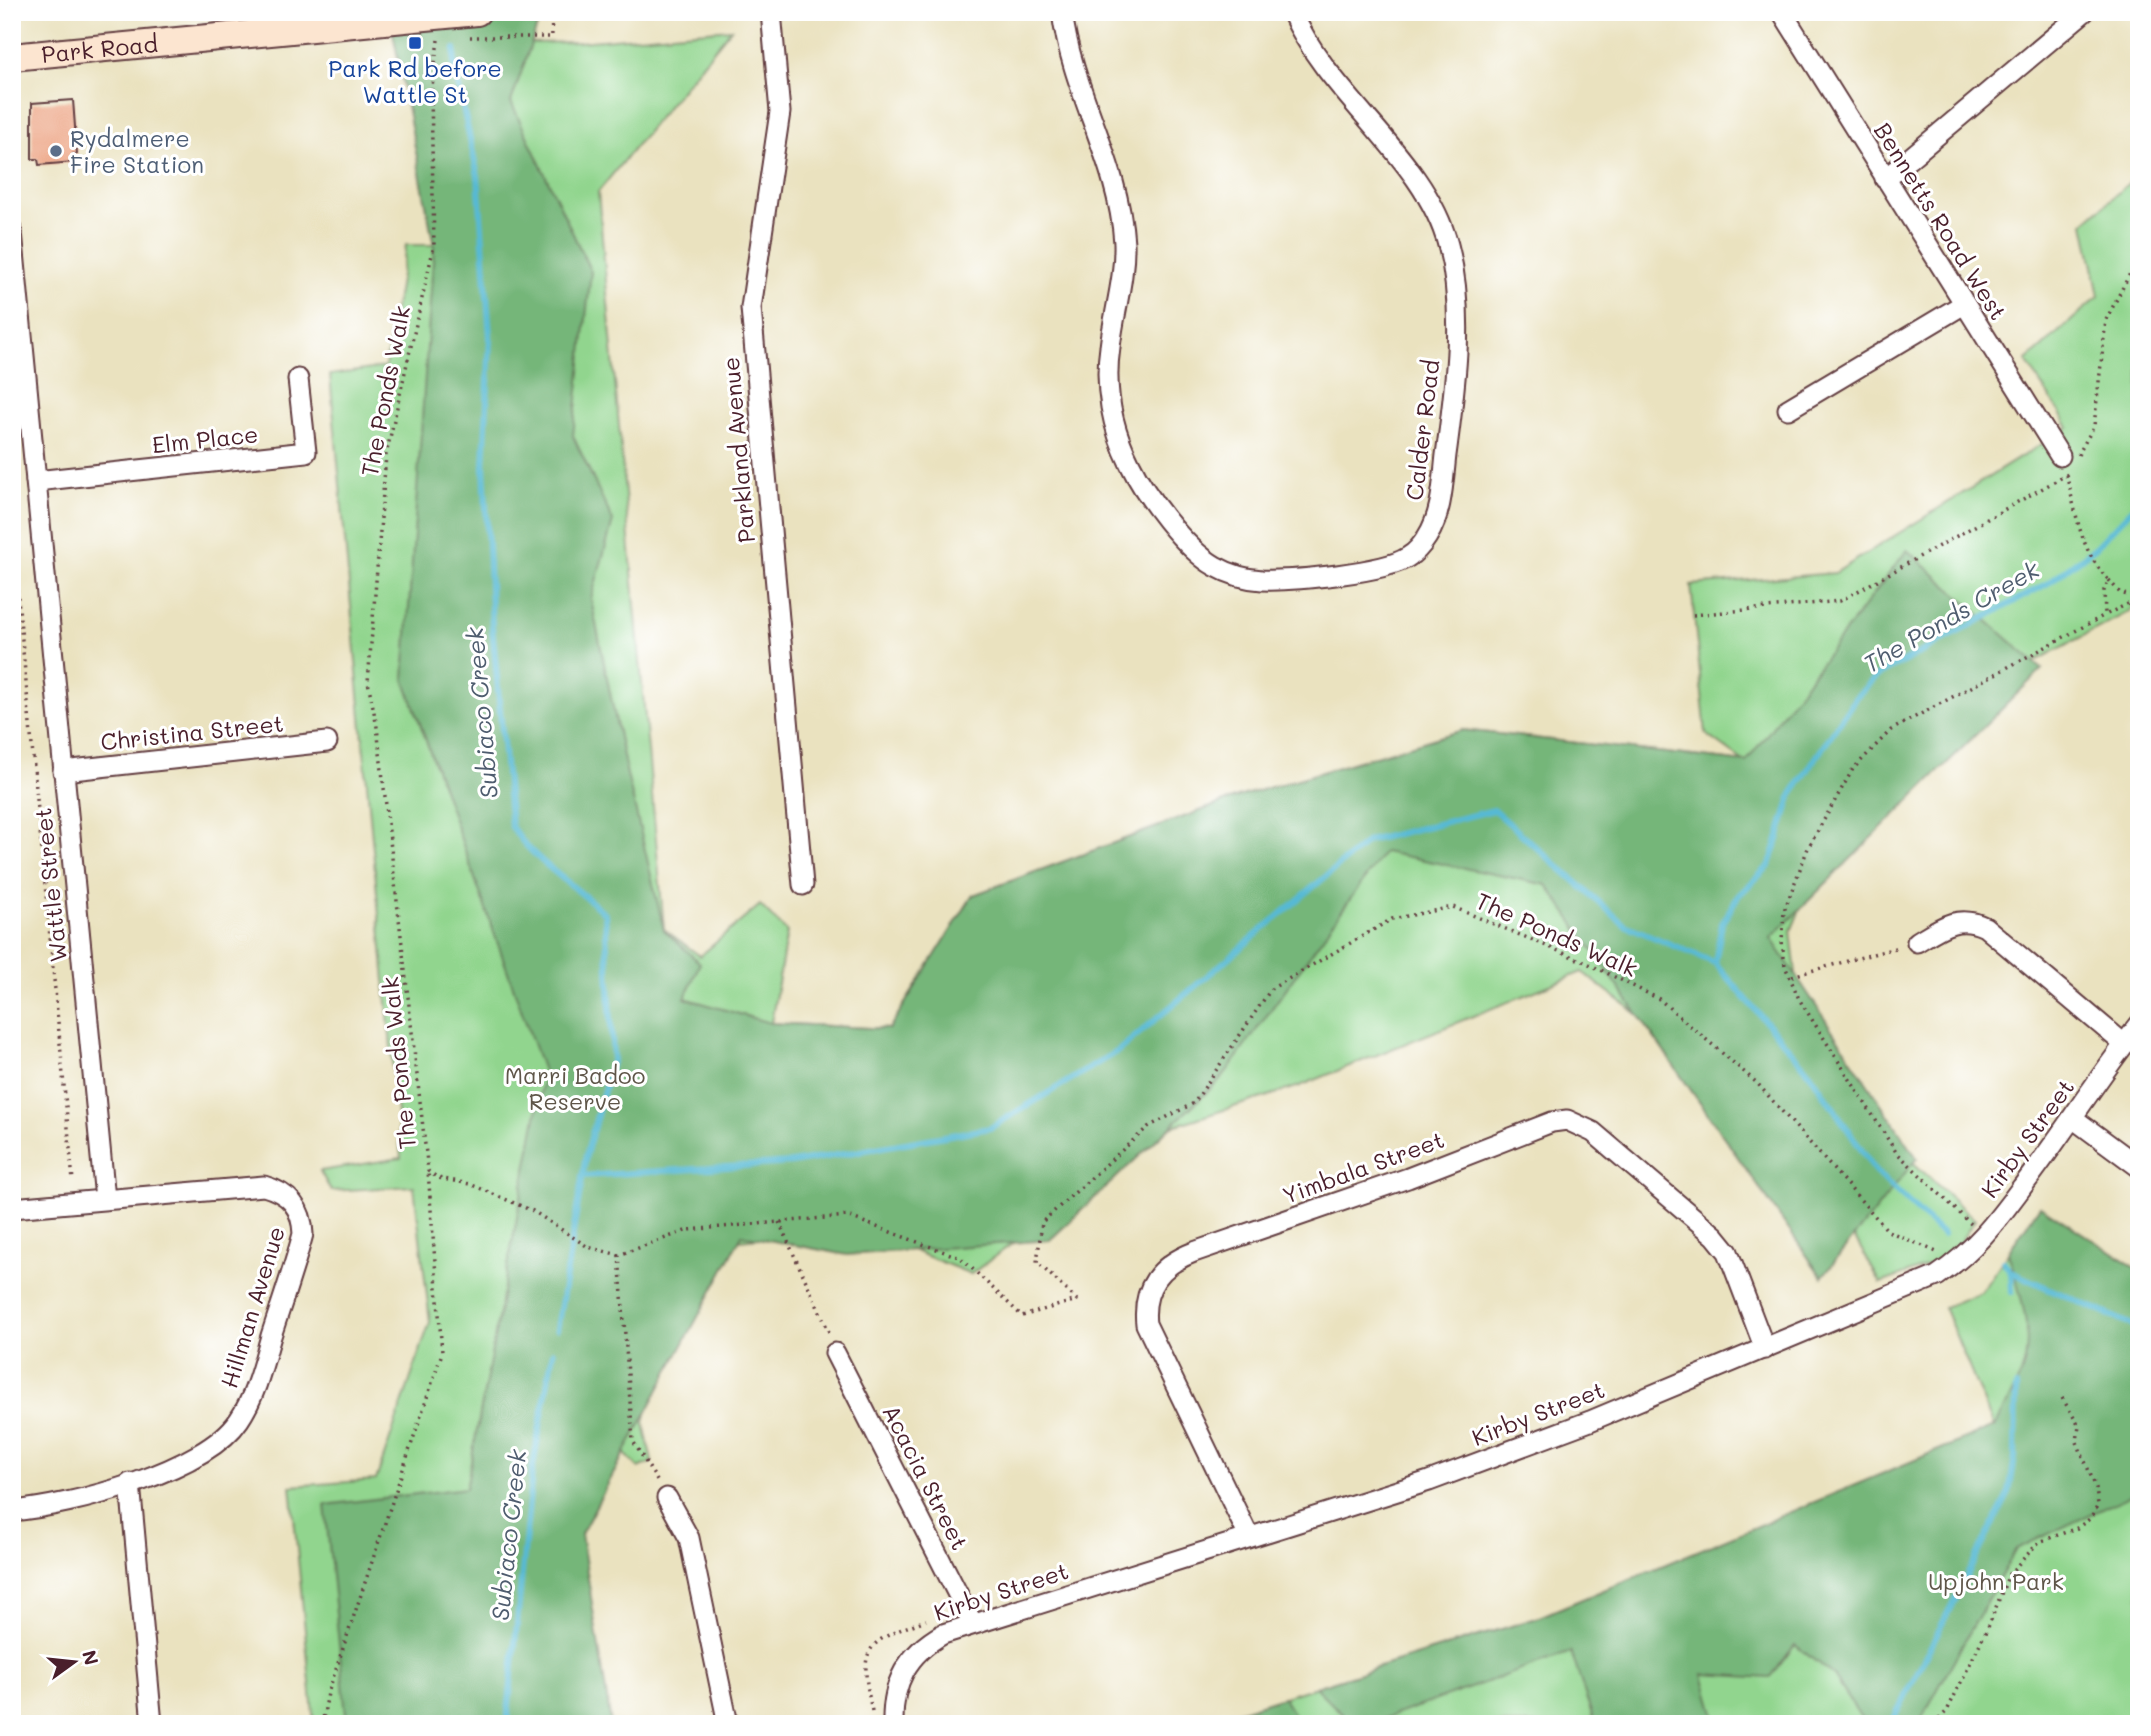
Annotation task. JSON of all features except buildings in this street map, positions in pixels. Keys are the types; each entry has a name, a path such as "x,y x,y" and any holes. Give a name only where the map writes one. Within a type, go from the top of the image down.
{"street":[{"name":"Park Road","path":"12,57 477,12"},
{"name":"Parkland Avenue","path":"771,12 780,112 751,308 803,885"},
{"name":"Calder Road","path":"1062,12 1074,75 1112,170 1120,200 1124,262 1108,368 1109,390 1117,430 1139,480 1184,539 1215,566 1261,580 1377,568 1407,558 1418,549 1431,530 1439,508 1455,381 1457,298 1443,228 1393,150 1314,56 1292,12"},
{"name":"Bennetts Road West","path":"1782,12 1964,304 2069,460"},
{"path":"1885,179 2084,12"},
{"name":"Wattle Street","path":"12,231 105,1199"},
{"path":"1788,409 1964,304"},
{"name":"Elm Place","path":"36,481 306,452 298,379"},
{"name":"Christina Street","path":"64,771 327,742"},
{"path":"1917,942 1947,923 1974,922 1985,927 2124,1044"},
{"name":"Kirby Street","path":"893,1724 894,1696 907,1663 930,1641 973,1624 1430,1480 1590,1421 1916,1287 1953,1266 1991,1228 2074,1119 2139,1024"},
{"path":"2074,1119 2139,1167"},
{"name":"Yimbala Street","path":"1249,1537 1146,1324 1147,1291 1157,1276 1170,1264 1194,1252 1408,1178 1552,1122 1567,1120 1593,1132 1715,1236 1728,1252 1765,1349"},
{"name":"Hillman Avenue","path":"12,1208 264,1186 291,1199 302,1221 299,1248 264,1360 239,1421 205,1452 130,1483 57,1506 12,1511"},
{"name":"Acacia Street","path":"835,1353 973,1624"},
{"path":"130,1483 152,1724"},
{"path":"667,1498 689,1538 729,1724"}],"path":[{"path":"465,37 551,37 551,12"},
{"name":"The Ponds Walk","path":"451,39 437,40 431,94 434,246 386,455 368,682 377,727 428,1171 439,1178 470,1184 513,1202 533,1211 588,1247 619,1255 688,1230 846,1216 961,1258 1022,1316 1077,1300 1037,1262 1042,1222 1148,1127 1194,1103 1271,989 1392,919 1453,908 1585,962 1659,999 1757,1083 1888,1231 1940,1253"},
{"path":"2136,597 2120,593 2096,568 2078,529 2066,476 2069,460 2094,426 2106,320 2139,256"},
{"path":"2066,476 2069,460"},
{"path":"1693,615 1840,601 2066,476"},
{"name":"Wattle Street","path":"12,534 74,1181"},
{"path":"2105,615 2104,590 2109,580"},
{"path":"1964,1233 1972,1226 1896,1152 1798,999 1792,976 1785,966 1782,941 1784,911 1808,848 1853,769 1891,730 2117,611 2139,592"},
{"path":"1792,976 1917,942"},
{"path":"322,1724 328,1693 442,1353 428,1171"},
{"path":"779,1222 828,1324 835,1353"},
{"path":"1932,1259 1948,1246"},
{"path":"619,1255 633,1441 667,1498"},
{"path":"1934,1724 1947,1711 1989,1625 2009,1574 2039,1542 2077,1528 2091,1518 2098,1505 2096,1488 2077,1443 2079,1426 2061,1396"},
{"name":"Kirby Street","path":"875,1724 864,1671 866,1658 874,1643 883,1636 931,1618"}],"green space":[{"name":"Marri Badoo Reserve","path":"389,12 542,12 511,102 591,272 573,436 613,521 591,599 625,766 664,930 700,963 685,998 770,1023 889,1029 973,895 1238,797 1463,730 1746,762 1907,550 2042,669 1771,938 1917,1158 1822,1277 1547,885 1384,852 1222,1078 1050,1240 847,1255 742,1235 581,1534 611,1724 347,1724 325,1505 466,1488 544,1074 404,678 434,246"},
{"name":"Marri Badoo Reserve","path":"731,29 598,192 664,929 700,956 760,905 787,932 771,1023 889,1029 973,895 1238,797 1463,730 1745,762 1706,734 1691,585 1835,573 2069,427 2026,361 2099,296 2084,223 2139,174 2139,603 2125,614 1943,710 1824,852 1791,931 1797,982 1888,1139 1975,1220 1949,1258 1881,1283 1835,1204 1760,1107 1582,972 1300,1086 1138,1137 1075,1197 971,1274 858,1228 660,1248 666,1325 644,1423 652,1462 639,1468 595,1424 551,1599 583,1724 314,1724 291,1486 376,1480 430,1322 414,1186 331,1191 320,1171 401,1158 330,375 385,367 406,245 434,245 428,45 579,42"},
{"name":"Upjohn Park","path":"2040,1206 2139,1270 2139,1724 1197,1724 1537,1618 1994,1427 1944,1307 1981,1292"},
{"name":"Upjohn Park","path":"2040,1206 2139,1270 2139,1489 2132,1495 2016,1549 1919,1723 1862,1719 1834,1676 1795,1645 1770,1678 1703,1674 1717,1724 1595,1724 1571,1652 1369,1724 1352,1724 1315,1687 1537,1618 1994,1427 2021,1374 2027,1344 2024,1313 2008,1252"},
{"path":"1283,1697 1300,1724 1197,1724"}],"waterway":[{"name":"Subiaco Creek","path":"455,49 454,66 478,176 490,337 484,467 492,626 511,826 542,861 605,914 613,1058 586,1155 557,1329"},
{"name":"The Ponds Creek","path":"582,1176 792,1163 990,1128 1118,1051 1368,841 1494,810 1625,925 1715,963 1722,923 1738,896 1770,865 1792,794 1856,697 1877,676 2048,583 2096,547 2139,502"},
{"path":"1715,963 1810,1073 1877,1173 1943,1235"},
{"path":"2003,1261 2011,1272 2139,1328"},
{"path":"2011,1272 2012,1292"},
{"name":"Subiaco Creek","path":"507,1724 532,1472 553,1352"},
{"path":"1891,1724 2009,1493 2015,1457 2016,1387"}],"place":[{"name":"Park Rd before Wattle St","path":"415,43"},
{"name":"Rydalmere Fire Station","path":"56,151"}]}
